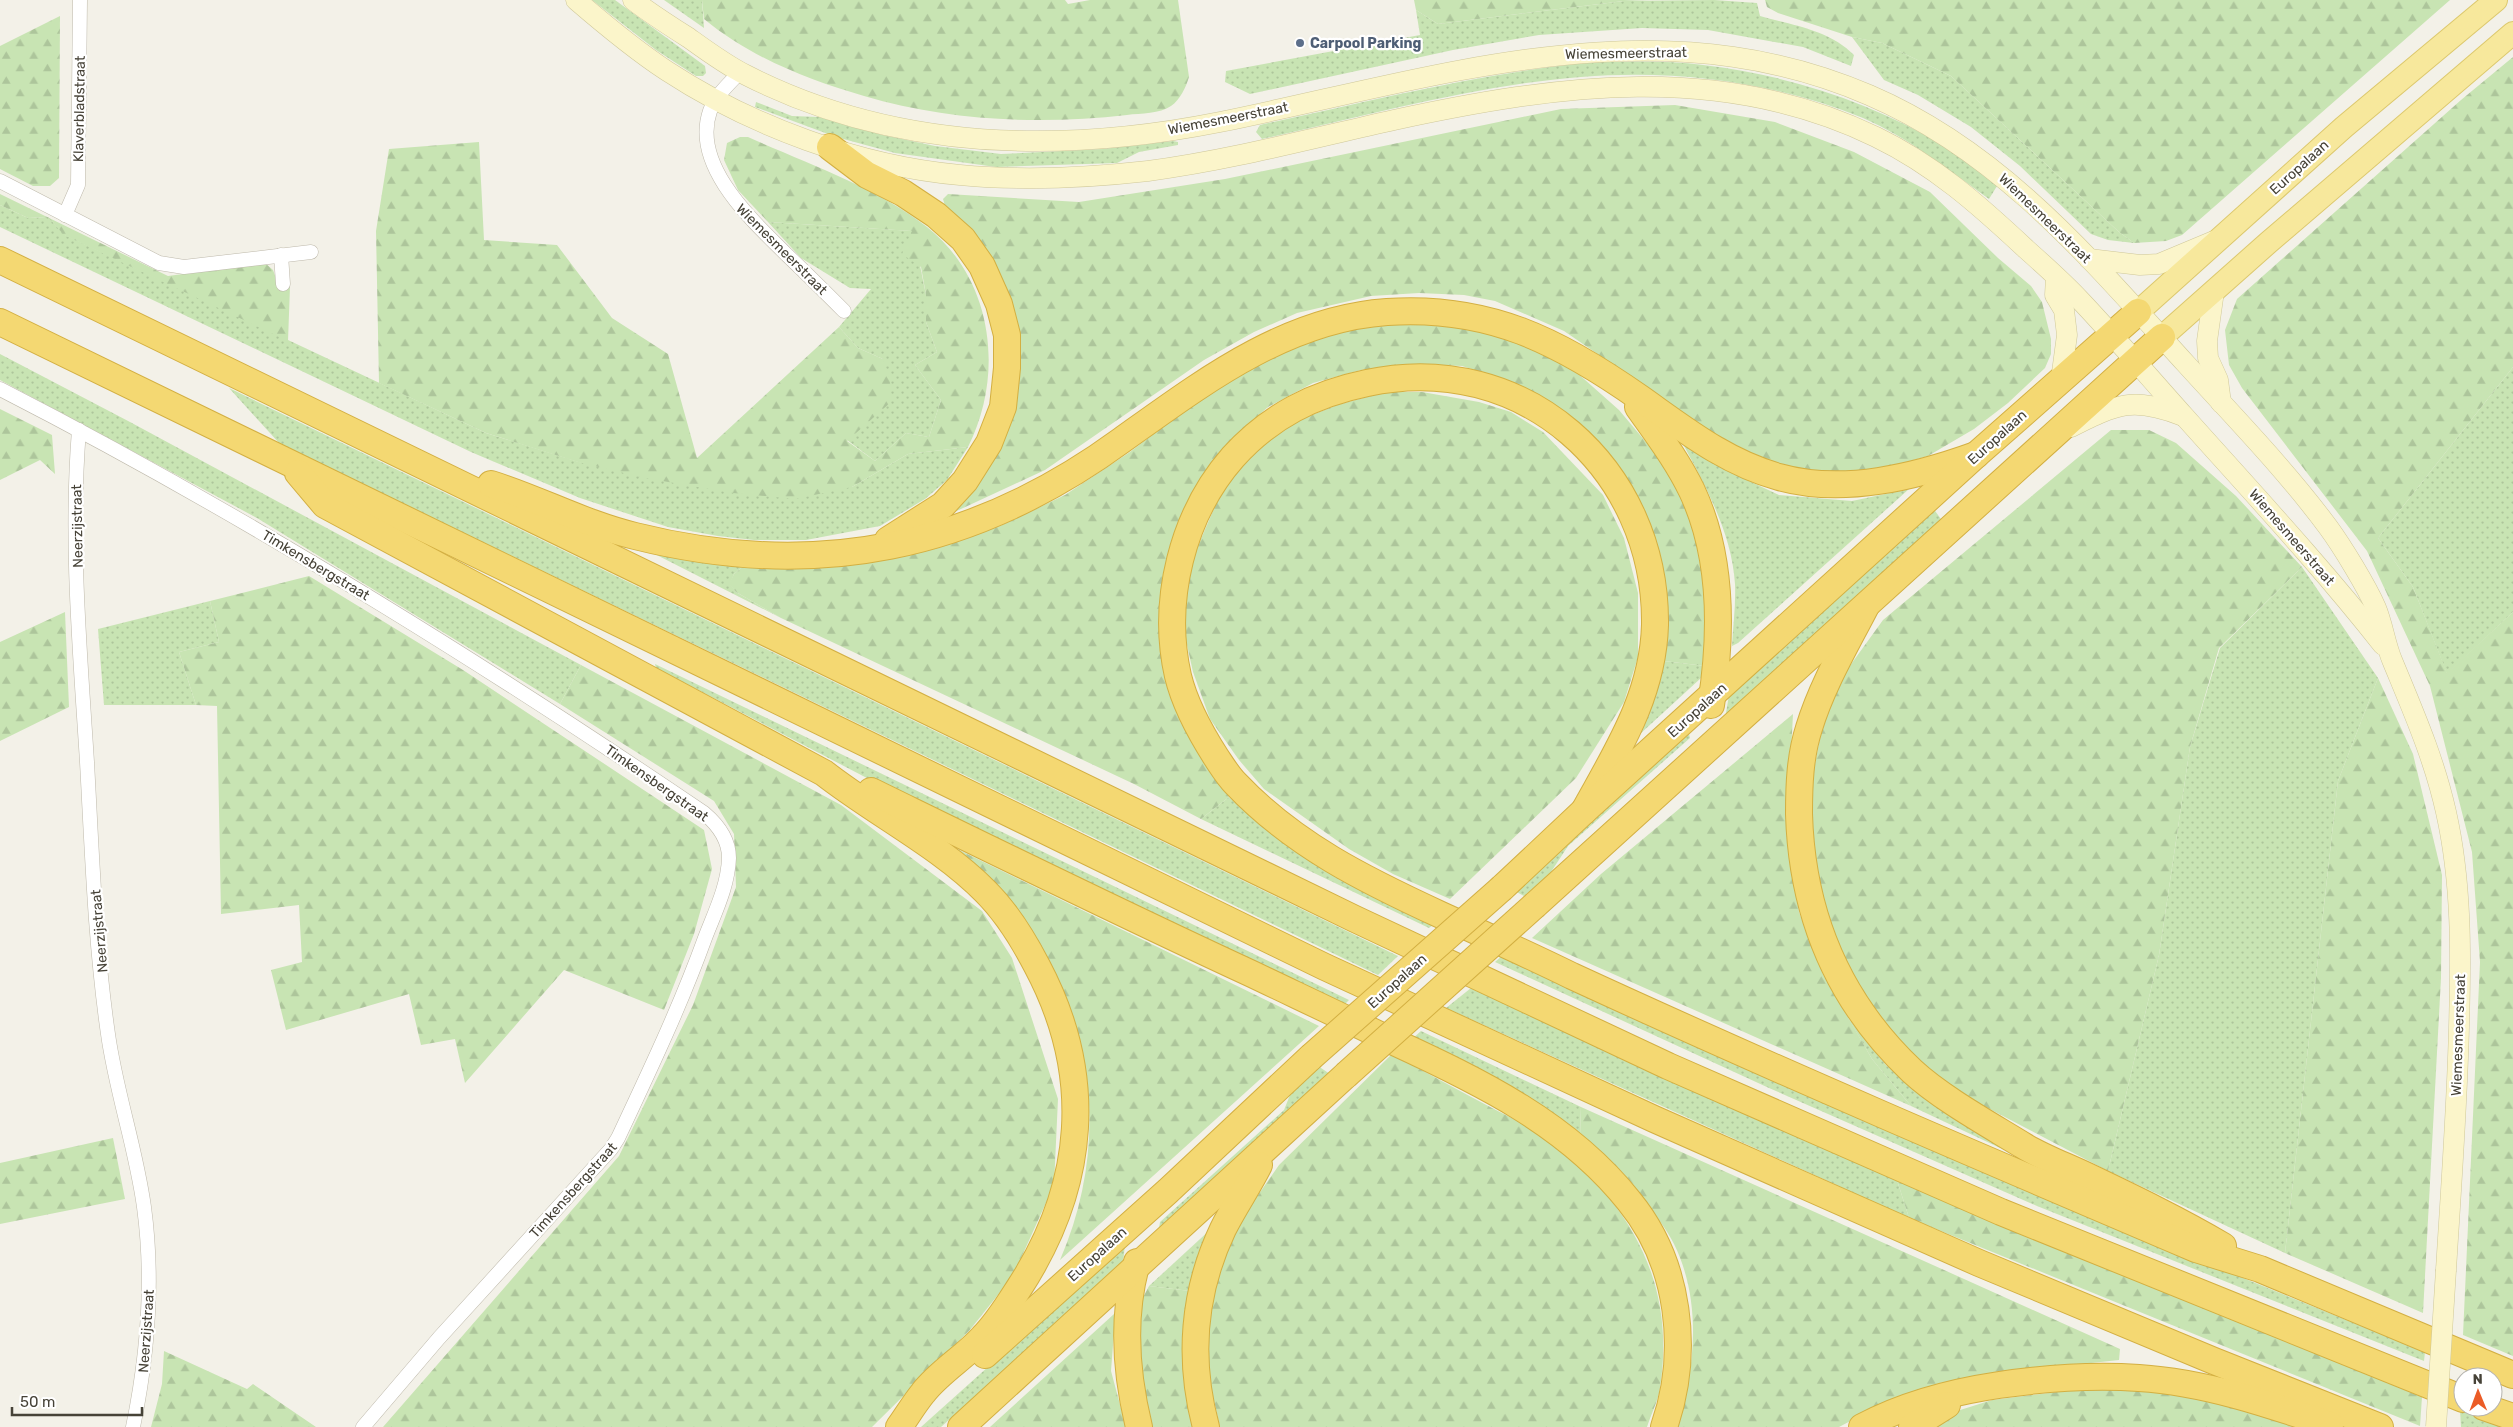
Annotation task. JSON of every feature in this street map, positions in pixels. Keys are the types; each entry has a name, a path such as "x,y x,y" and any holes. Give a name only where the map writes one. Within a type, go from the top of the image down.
{"highway":[{"path":"830,147 867,175 903,193 936,216 962,239 982,266 999,304 1007,335 1007,368 1003,407 989,443 965,481 943,505 876,547"},
{"path":"0,260 1346,914 1668,1066 2001,1212 2453,1395"},
{"path":"402,456 516,491 630,535 693,549 757,556 807,557 903,544 948,533 1021,504 1093,462 1192,390 1259,350 1291,334 1359,315 1388,312 1457,313 1490,319 1521,329 1548,342 1623,387 1670,420 1737,462 1782,478 1818,484 1861,484 1943,467 1976,455"},
{"name":"Europalaan","path":"905,1427 1168,1191 1311,1058 1502,888 1584,810 1712,697 1976,455 2138,312"},
{"path":"0,322 1325,967 1654,1120 1978,1263 2214,1361 2380,1427"},
{"path":"962,1427 1346,1075 2162,337"},
{"path":"1584,810 1619,747 1648,685 1655,631 1654,585 1633,514 1604,467 1564,426 1518,398 1458,380 1396,377 1334,390 1278,416 1232,458 1197,512 1178,566 1172,621 1179,678 1198,729 1231,780 1282,827 1363,879 1686,1028 2196,1249 2260,1269 2513,1375"},
{"path":"1623,387 1669,450 1692,492 1710,543 1718,598 1718,645 1712,697 1705,727 1674,779"},
{"path":"291,465 325,505 824,773 953,865 985,891 1006,915 1027,945 1046,981 1066,1034 1076,1086 1076,1133 1068,1179 1036,1259 1020,1286 982,1338 924,1392 900,1427"},
{"path":"1866,606 1828,680 1809,728 1800,763 1800,845 1808,896 1818,933 1842,984 1872,1029 1913,1072 1963,1108 2027,1148 2186,1224 2260,1269"},
{"path":"824,773 852,782 1076,892 1464,1074 1528,1112 1579,1148 1630,1201 1659,1250 1668,1275 1675,1302 1678,1351 1672,1401 1664,1427"},
{"path":"1206,1427 1199,1403 1194,1345 1202,1288 1208,1264 1224,1228 1268,1148"},
{"path":"1139,1427 1129,1383 1128,1324 1135,1270 1142,1245 1168,1191"},
{"path":"1862,1427 1896,1411 1925,1401 1983,1388 2083,1376 2155,1380 2214,1390 2338,1427"},
{"path":"1912,1427 1983,1388"}],"main road":[{"name":"Wiemesmeerstraat","path":"576,0 624,40 668,71 715,99 792,134 830,147 894,164 956,175 1021,179 1087,177 1151,170 1223,158 1467,104 1596,87 1678,86 1738,93 1803,109 1872,135 1923,162 1976,201 2056,277 2112,335 2310,556 2389,653"},
{"name":"Wiemesmeerstraat","path":"633,0 650,14 740,72 801,100 854,117 917,132 987,141 1042,143 1144,135 1216,122 1440,73 1516,59 1578,52 1643,50 1699,52 1761,61 1817,75 1872,96 1920,120 1969,151 2013,184 2089,259 2162,337 2222,403 2330,529 2376,606 2389,653 2413,707 2434,765 2448,819 2458,888 2461,969 2459,1054 2436,1427"},
{"name":"Europalaan","path":"2138,312 2344,127 2496,0"},
{"path":"2162,337 2513,33"},
{"path":"2089,259 2140,265 2159,264 2216,240"},
{"path":"2056,277 2056,295 2064,310 2067,334 2061,380"},
{"path":"2214,291 2207,340 2208,358 2218,380 2222,403"},
{"path":"2058,432 2105,410 2133,403 2160,407 2185,417"}],"street":[{"name":"Klaverbladstraat","path":"65,215 78,185 80,0"},
{"name":"Wiemesmeerstraat","path":"740,72 715,99 709,113 708,137 714,167 739,208 844,311"},
{"path":"0,181 159,263 184,267 311,252"},
{"path":"281,255 283,284"},
{"name":"Timkensbergstraat","path":"0,389 79,430 234,516 431,634 704,813 718,826 725,842 729,856 726,883 682,1000 618,1138 611,1149 439,1338 364,1427"},
{"name":"Neerzijstraat","path":"79,430 76,467 76,540 82,693 95,898 108,1035 144,1206 150,1300 144,1377 133,1427"}],"green space":[{"path":"592,0 615,0 705,66 706,73 703,76 696,76 656,50"},
{"path":"664,0 702,0 704,28"},
{"path":"702,0 1065,0 1068,4 1090,0 1178,0 1189,77 1182,93 1174,103 1167,109 1150,113 1061,120 1028,120 962,116 929,111 843,90 780,66 741,45 704,19"},
{"path":"1414,0 1650,0 1624,1 1438,24 1416,10"},
{"path":"1714,0 1757,3 1760,16 1822,34 1834,40 1854,55 1851,66 1803,47 1708,30 1642,28 1539,35 1453,50 1250,94 1225,82 1226,71 1420,35 1416,10 1438,24 1624,1"},
{"path":"1765,0 2450,0 2182,235 2166,241 2134,243 2119,232 1951,76 1882,43 1852,37 1778,13 1767,7"},
{"path":"60,16 59,178 50,186 33,186 0,169 0,46"},
{"path":"1852,37 1882,43 1951,76 2119,232 2134,243 2108,240 2091,234 2020,166 1971,127 1918,95 1884,80"},
{"path":"2513,57 2513,367 2378,538 2413,587 2447,673 2513,612 2513,1356 2463,1335 2480,962 2472,852 2430,686 2367,551 2242,388 2229,365 2225,330 2237,299 2461,100"},
{"path":"1593,62 1689,63 1798,83 1859,104 1918,131 1953,151 1997,186 1989,199 1928,155 1896,135 1863,118 1830,106 1760,87 1689,77 1617,75 1541,81 1421,102 1262,139 1256,132 1260,125 1467,80"},
{"path":"756,102 792,116 819,117 883,135 935,146 1001,154 1103,149 1173,141 1178,142 1178,145 1139,152 1117,163 996,167 895,153 836,137 755,107"},
{"path":"1675,105 1775,122 1854,152 1930,192 1998,258 2031,286 2042,302 2051,339 2051,354 2045,368 2008,403 1974,429 1928,456 1889,467 1847,473 1802,472 1762,462 1723,440 1564,331 1495,301 1464,295 1419,293 1371,296 1297,313 1254,332 1204,360 1045,470 948,515 1016,370 946,209 943,199 948,194 1079,202 1225,179 1561,109"},
{"path":"740,137 748,137 817,166 887,200 927,227 949,248 966,273 979,300 986,329 989,359 980,419 968,447 908,454 852,487 795,499 733,493 645,478 578,462 486,433 379,383 376,231 389,149 479,142 484,240 557,245 612,318 668,354 697,458 839,327 858,348 883,359 890,380 891,402 847,441 875,461 906,433 929,437 941,400 915,365 937,352 926,322 926,295 921,267 902,254 912,231 768,222 738,190 724,160 727,143"},
{"path":"0,194 47,217 28,218 0,205"},
{"path":"0,205 28,218 48,217 65,235 486,433 579,462 852,487 908,454 968,447 947,480 925,499 880,526 806,540 754,540 668,527 580,498 471,452 0,227"},
{"path":"49,218 168,276 265,263 273,270 280,289 290,287 288,341 64,235"},
{"path":"768,222 913,231 926,295 926,322 937,352 915,365 941,400 929,437 906,433 875,461 847,440 883,359 858,348 839,327 871,289 850,288 801,258"},
{"path":"1393,321 1470,327 1531,346 1575,371 1619,410 1667,467 1687,503 1708,582 1705,666 1664,661 1668,626 1667,593 1657,548 1638,501 1581,427 1543,398 1513,382 1462,366 1410,364 1361,370 1313,383 1268,407 1235,436 1204,477 1167,681 1181,723 1229,797 1201,819 1134,784 781,618 736,592 729,584 734,574 745,565 802,569 915,554 1000,526 1065,495 1130,452 1214,387 1254,363 1346,327"},
{"path":"0,354 581,665 560,704 257,518 0,380"},
{"path":"2513,367 2513,612 2447,674 2413,587 2378,538"},
{"path":"229,388 1398,956 1378,975 280,444"},
{"path":"1385,392 1422,392 1479,402 1511,412 1543,432 1603,495 1624,538 1638,593 1638,657 1624,702 1576,778 1450,899 1393,874 1349,849 1264,789 1239,760 1210,719 1193,672 1185,636 1184,597 1188,569 1225,483 1255,451 1292,423 1337,405"},
{"path":"0,409 52,435 55,474 40,460 0,480"},
{"path":"2111,430 2149,430 2176,443 2236,496 2302,567 2219,648 2190,747 2159,955 2108,1171 1961,1094 1914,1059 1873,1016 1828,931 1811,850 1812,780 1820,737 1832,701 1849,667 1883,620"},
{"path":"1683,444 1732,473 1779,495 1852,501 1909,489 1738,643 1732,646 1735,584 1729,547 1716,511"},
{"path":"1933,508 1943,522 1725,719 1729,695"},
{"path":"639,546 745,565 734,574 730,584 736,592 781,618"},
{"path":"2302,567 2378,678 2338,781 2285,1253 2108,1171 2159,955 2190,747 2220,648"},
{"path":"309,576 463,670 704,830 712,869 694,934 664,1010 564,970 465,1083 455,1039 421,1045 409,994 286,1030 271,970 302,962 299,905 221,914 217,706 196,705 179,652 219,642 210,601"},
{"path":"210,601 219,642 179,652 196,705 104,705 98,629"},
{"path":"65,612 69,707 0,741 0,642"},
{"path":"1664,661 1705,666 1701,678 1640,734"},
{"path":"655,664 1349,1000 1340,1009 909,800 656,668"},
{"path":"581,665 841,805 982,911 1012,958 1058,1099 1054,1185 1013,1276 969,1331 872,1427 383,1427 619,1156 693,1005 736,887 734,834 714,801 560,704"},
{"path":"2378,678 2413,754 2442,875 2441,978 2423,1313 2285,1253 2338,781"},
{"path":"1793,714 1787,831 1799,912 1823,974 1872,1059 1911,1106 1532,938 1601,874"},
{"path":"1689,734 1690,738 1568,846 1549,875 1524,896 1509,888"},
{"path":"1229,797 1256,820 1437,922 1429,928 1201,819"},
{"path":"957,849 1319,1026 1060,1260 1079,1204 1088,1148 1088,1092 1079,1037 1061,985 1034,935 1000,890"},
{"path":"1504,954 2034,1193 2425,1352 2424,1361 2037,1206 1769,1088 1495,962"},
{"path":"1471,988 1897,1180 1909,1218 1446,1008"},
{"path":"1848,1018 1886,1065 1920,1093 2032,1163 1911,1106 1872,1059"},
{"path":"1421,1031 1581,1107 1580,1136 1411,1040"},
{"path":"1392,1054 1542,1135 1572,1159 1599,1186 1621,1214 1639,1244 1653,1277 1661,1311 1663,1348 1660,1388 1647,1427 1220,1427 1209,1379 1207,1332 1218,1276 1229,1245 1247,1211 1279,1165"},
{"path":"1318,1066 1333,1076 1158,1234 1160,1222 1284,1110 1294,1085"},
{"path":"1581,1107 2120,1349 2119,1360 1990,1374 1940,1383 1881,1405 1839,1427 1676,1427 1683,1405 1692,1359 1692,1312 1689,1288 1683,1266 1668,1234 1632,1184 1608,1158 1580,1136"},
{"path":"113,1138 125,1199 0,1224 0,1163"},
{"path":"1897,1180 2422,1397 2420,1426 1909,1218"},
{"path":"1212,1228 1190,1291 1149,1286"},
{"path":"1125,1244 1123,1263 941,1427 921,1427"},
{"path":"1149,1286 1190,1291 1184,1342 1188,1393 1195,1427 1148,1427 1137,1364 1140,1303"},
{"path":"1114,1314 1111,1371 1126,1427 990,1427"},
{"path":"164,1351 247,1389 253,1384 316,1427 151,1427 162,1384"},
{"path":"2090,1388 2146,1389 2214,1400 2296,1427 1935,1427 1957,1411 1992,1400"},
{"path":"2460,1417 2479,1417 2505,1427 2461,1427"}],"place":[{"name":"Carpool Parking","path":"1300,43"}]}
